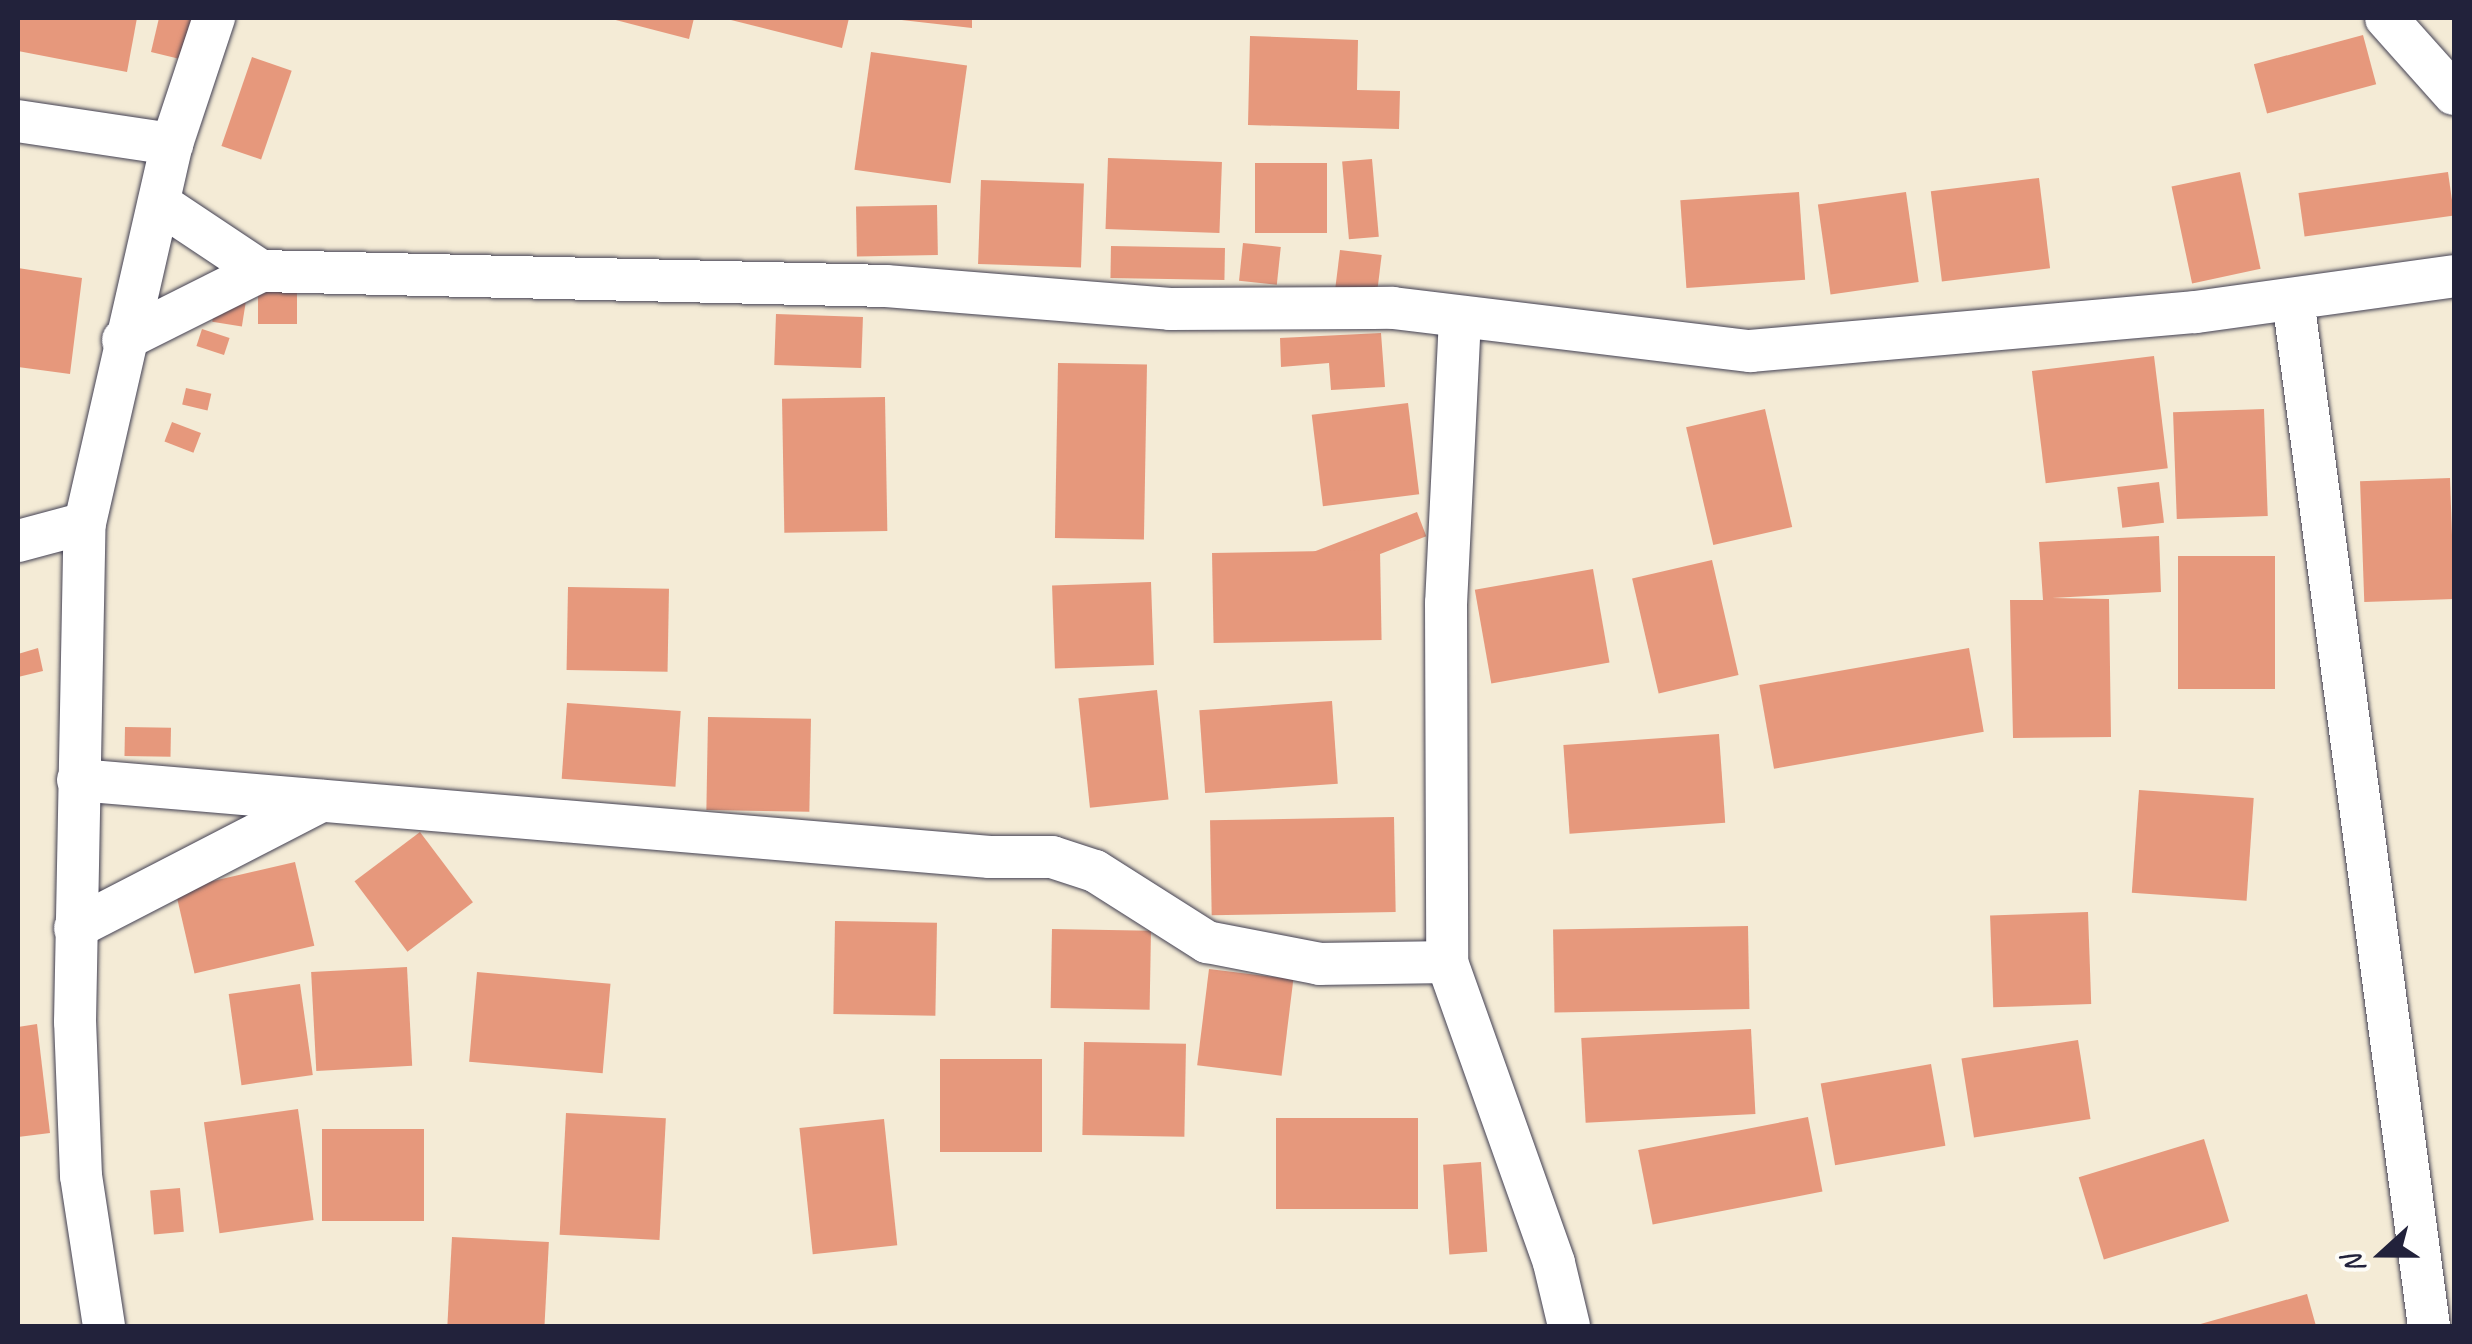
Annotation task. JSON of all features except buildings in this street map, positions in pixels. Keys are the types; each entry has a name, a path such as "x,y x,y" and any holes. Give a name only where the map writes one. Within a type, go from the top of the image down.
{"street":[{"path":"104,1326 81,1176 74,928 84,523 123,340 172,144 214,18"},
{"path":"2386,18 2454,94"},
{"path":"18,121 172,144"},
{"path":"159,203 260,271"},
{"path":"123,340 260,271 886,286 1170,309 1394,308 1750,351 2294,299 2454,276"},
{"path":"2294,299 2429,1326"},
{"path":"1460,318 1446,604 1446,962 1554,1262 1569,1326"},
{"path":"18,541 84,523"},
{"path":"78,780 990,858 1052,856 1096,870 1207,942 1320,964 1446,962"},
{"path":"74,928 321,800"}]}
